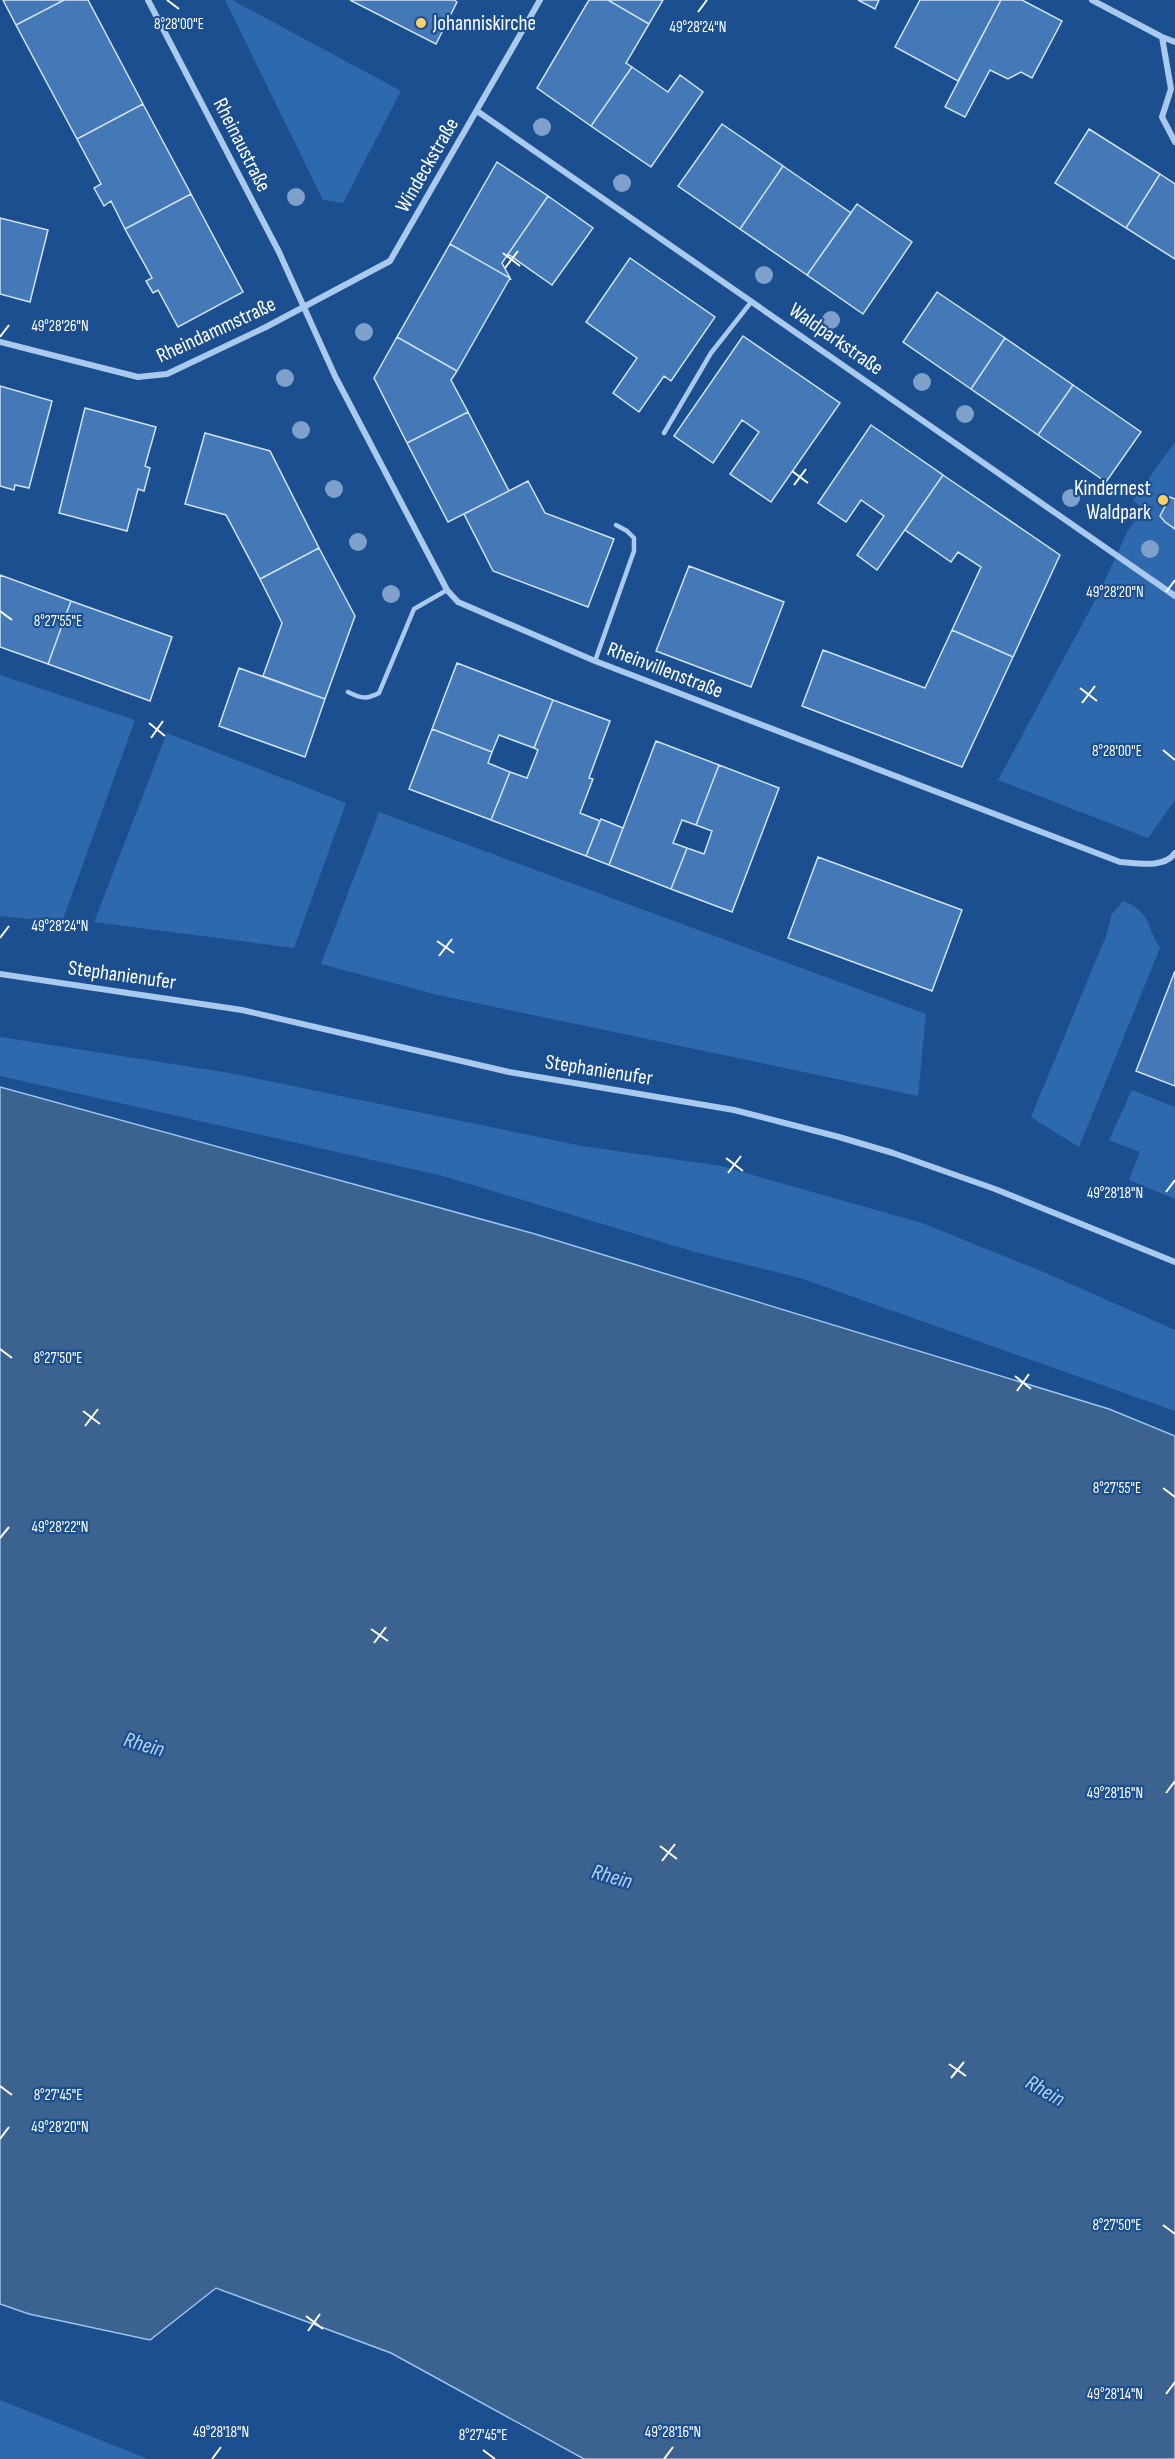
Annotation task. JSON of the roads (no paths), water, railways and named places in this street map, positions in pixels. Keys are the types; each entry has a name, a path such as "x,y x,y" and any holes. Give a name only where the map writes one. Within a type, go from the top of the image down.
{"street":[{"name":"Rheinaustraße","path":"148,0 279,252 304,307"},
{"name":"Windeckstraße","path":"304,307 390,261 540,0"},
{"path":"1092,0 1175,42"},
{"path":"1162,37 1171,89 1162,117 1175,142"},
{"name":"Waldparkstraße","path":"477,111 1175,596"},
{"name":"Rheindammstraße","path":"0,342 138,377 153,377 168,374 304,307"},
{"name":"Rheinvillenstraße","path":"304,307 335,375 447,590 458,603 595,661 1120,862 1154,864 1171,859 1175,853"},
{"name":"Stephanienufer","path":"0,974 242,1010 509,1072 670,1097 746,1112 893,1154 994,1189 1175,1262"}],"lane":[{"path":"664,433 711,353 752,302"},
{"path":"595,661 634,552 634,538 616,525"},
{"path":"348,692 361,698 370,698 379,693 414,609 447,590"}],"water":[{"name":"Rhein","path":"0,1087 535,1234 1109,1409 1175,1436 1175,2459 584,2459 391,2353 216,2288 150,2340 29,2314 0,2304"}],"place":[{"name":"Johanniskirche","path":"421,23"},
{"name":"Kindernest Waldpark","path":"1163,500"}]}
